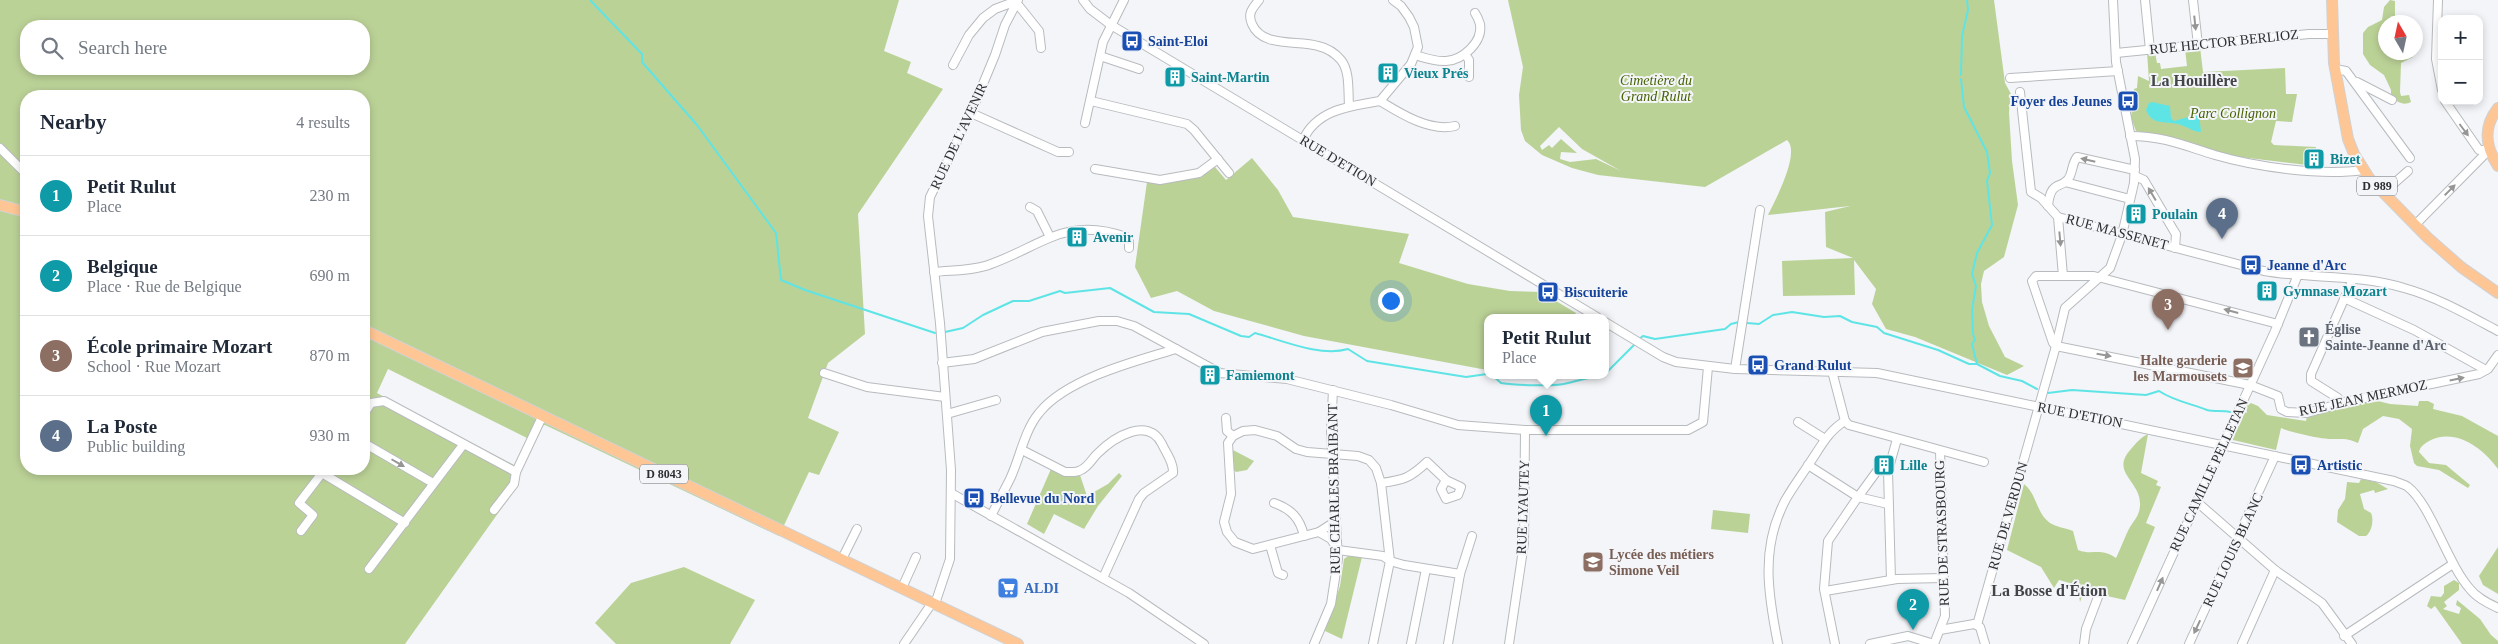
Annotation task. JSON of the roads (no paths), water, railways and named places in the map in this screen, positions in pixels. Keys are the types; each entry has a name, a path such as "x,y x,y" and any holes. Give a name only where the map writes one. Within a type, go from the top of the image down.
{"main road":[{"name":"D 989","path":"2332,0 2335,69 2348,139 2363,170 2383,194 2461,267 2498,293"},
{"path":"2498,108 2487,128 2489,150 2498,166"},
{"path":"0,205 20,210"},
{"name":"D 8043","path":"370,333 1018,644"}],"street":[{"name":"RUE D'ETION","path":"1083,0 1090,10 1111,25 1592,314"},
{"path":"1085,123 1100,56 1111,25 1124,0"},
{"path":"1259,0 1250,11 1250,19 1258,34 1267,39 1319,46 1332,51 1342,62 1347,75 1349,105"},
{"path":"1380,101 1412,64 1418,47 1414,27 1402,6 1393,0"},
{"name":"RUE DE VERDUN","path":"1977,625 2065,308 2110,268 2122,235 2130,199 2136,159 2118,71 2113,0"},
{"path":"2145,0 2150,50"},
{"path":"2193,0 2198,45"},
{"path":"2438,0 2436,59 2438,69"},
{"path":"953,65 969,35 983,18 995,9 1017,2 1039,31 1041,48"},
{"name":"RUE DE L'AVENIR","path":"904,644 934,603 950,559 951,493 947,414 928,216 930,198 995,55 1004,25 1017,2"},
{"path":"1415,55 1446,61 1465,54 1473,46 1479,34 1480,24 1475,13"},
{"name":"RUE HECTOR BERLIOZ","path":"2116,53 2310,34 2332,34"},
{"path":"1465,54 1469,60 1469,77"},
{"path":"1100,56 1139,68"},
{"path":"2335,69 2346,71 2410,158"},
{"path":"2010,78 2118,71"},
{"path":"2353,80 2392,100"},
{"path":"2020,92 2031,192 2058,217 2063,276"},
{"path":"1091,101 1186,124 1194,130 1229,173"},
{"path":"1303,140 1310,126 1319,119 1349,105 1380,101 1433,126 1445,128 1455,126"},
{"path":"2448,105 2479,150 2489,150"},
{"path":"970,113 1058,152 1069,152"},
{"path":"2130,136 2179,142 2216,156 2244,162 2310,171 2348,172 2363,170"},
{"path":"0,148 20,168"},
{"path":"2415,225 2489,150"},
{"path":"2065,182 2077,157 2135,173 2144,180 2176,234 2175,248"},
{"path":"1094,169 1160,180 1199,173 1218,159"},
{"path":"2383,194 2408,171"},
{"path":"2048,206 2050,190 2055,185 2065,182 2130,199"},
{"path":"1030,207 1037,211 1050,237"},
{"path":"1735,369 1760,210"},
{"name":"RUE MASSENET","path":"2058,217 2264,271 2297,277 2353,279 2404,287 2437,300 2498,330"},
{"path":"934,272 982,267 1066,231 1092,228 1126,237 1129,241 1129,248"},
{"path":"2250,385 2056,346 2053,343 2032,281 2036,276 2101,277 2278,324"},
{"name":"RUE CAMILLE PELLETAN","path":"2132,644 2278,324 2297,277"},
{"path":"2338,404 2338,398 2311,381 2321,349 2353,279"},
{"path":"2344,298 2414,330 2486,370 2498,355"},
{"path":"942,363 974,359 1042,332 1100,321 1117,321 1134,326 1220,373 1287,379 1458,425 1525,430 1688,430 1703,422 1708,367"},
{"name":"RUE D'ETION","path":"1609,324 1676,362 1735,369 1877,373 2394,481 2408,487 2420,501 2453,564 2470,589 2483,600 2498,608"},
{"path":"991,516 1038,413 1064,391 1148,356 1176,349"},
{"name":"RUE JEAN MERMOZ","path":"2250,385 2278,396 2281,409 2287,412 2307,413 2338,404 2479,374 2486,370"},
{"path":"1832,371 1845,421 1849,425 1984,462"},
{"path":"824,373 867,387 945,397"},
{"name":"RUE CHARLES BRAIBANT","path":"1314,644 1331,604 1336,581 1338,550 1332,456 1333,390"},
{"path":"947,414 996,400"},
{"path":"370,405 384,401 516,472"},
{"path":"494,510 514,484 516,472 542,417"},
{"path":"1226,418 1227,431 1233,436"},
{"path":"1778,644 1768,595 1770,545 1786,500 1832,428 1845,421"},
{"path":"1798,422 1825,439"},
{"path":"1022,450 1066,472 1073,473 1082,470 1098,452 1131,432 1140,429 1148,430 1158,438 1173,467 1173,473 1144,493 1103,578"},
{"name":"RUE LYAUTEY","path":"1509,644 1524,543 1525,430"},
{"path":"1336,521 1319,532 1253,549 1243,547 1228,532 1224,522 1231,494 1228,443 1233,436 1243,431 1260,431 1277,436 1296,449 1332,456 1358,456 1369,460 1376,468 1381,483 1390,561 1373,644"},
{"path":"1892,580 1888,471 1898,439"},
{"path":"369,569 463,445"},
{"path":"370,446 433,483"},
{"name":"RUE DE STRASBOURG","path":"1934,644 1945,616 1940,450"},
{"name":"RUE LOUIS BLANC","path":"2189,644 2275,456"},
{"path":"1381,483 1403,480 1412,476 1426,462 1446,480"},
{"path":"1808,466 1858,497 1888,504"},
{"path":"1835,644 1825,591 1828,541 1877,471 1888,471"},
{"path":"301,531 312,514 298,503 320,475"},
{"path":"329,475 405,523"},
{"path":"951,493 1103,578 1204,644"},
{"path":"2196,502 2275,570 2322,602 2344,636 2352,644"},
{"path":"1274,503 1286,507 1296,516 1302,525 1304,536"},
{"path":"842,559 857,529"},
{"path":"1319,532 1330,539 1338,550 1383,556 1390,561 1460,574"},
{"path":"1448,644 1460,574 1472,536"},
{"path":"1270,545 1278,572 1283,575"},
{"path":"376,547 383,552"},
{"path":"902,588 916,557"},
{"path":"2344,636 2453,564"},
{"path":"1411,644 1426,568"},
{"path":"2242,644 2275,570"},
{"path":"1825,591 1892,580 1943,578"},
{"path":"2084,644 2086,629 2098,597"},
{"path":"1940,630 1974,624 1980,627 1985,644"},
{"path":"1870,644 1908,636 1934,644"}],"water":[{"path":"2149,103 2170,106 2171,118 2174,121 2199,114 2201,132 2152,119 2146,110"}],"waterway":[{"path":"590,0 642,54 642,62 697,125 776,233 781,280 805,290 935,333"},
{"path":"1961,75 1962,36 1968,10 1967,0"},
{"path":"1961,79 1964,107 1987,152 1990,173 1987,181 1992,225 1977,253 1972,274 1976,286 1972,310 1975,340 1972,344 1977,364"},
{"path":"945,332 963,328 983,315 1013,301 1029,301 1060,291 1065,293 1110,288 1154,312 1189,314 1241,336 1249,337 1255,333 1314,350 1337,351 1348,349 1367,361 1466,377 1484,374"},
{"path":"1747,323 1759,324 1773,315 1792,312 1824,317 1840,316 1852,322 1877,327 1884,333 1938,350 1969,364 1977,364 2000,376 2022,381 2037,389"},
{"path":"1639,339 1643,336 1655,339 1725,329 1731,324 1739,322"},
{"path":"1609,370 1635,344"},
{"path":"1496,379 1501,383 1525,385 1562,384 1585,379"},
{"path":"2048,393 2072,390 2146,395 2159,391 2177,400 2207,410 2230,412"}],"place":[{"name":"Saint-Eloi","path":"1132,41"},
{"name":"Vieux Prés","path":"1388,73"},
{"name":"Saint-Martin","path":"1175,77"},
{"name":"Foyer des Jeunes","path":"2128,101"},
{"name":"Bizet","path":"2314,159"},
{"name":"Poulain","path":"2136,214"},
{"name":"Avenir","path":"1077,237"},
{"name":"La Poste","path":"2222,239"},
{"name":"Jeanne d'Arc","path":"2251,265"},
{"name":"Gymnase Mozart","path":"2267,291"},
{"name":"Biscuiterie","path":"1548,292"},
{"name":"École primaire Mozart","path":"2168,330"},
{"name":"Église Sainte-Jeanne d'Arc","path":"2309,337"},
{"name":"Grand Rulut","path":"1758,365"},
{"name":"Halte garderie les Marmousets","path":"2243,368"},
{"name":"Famiemont","path":"1210,375"},
{"name":"Petit Rulut","path":"1546,436"},
{"name":"Lille","path":"1884,465"},
{"name":"Artistic","path":"2301,465"},
{"name":"Bellevue du Nord","path":"974,498"},
{"name":"Lycée des métiers Simone Veil","path":"1593,562"},
{"name":"ALDI","path":"1008,588"},
{"name":"Belgique","path":"1913,630"}],"district":[{"name":"La Houillère","path":"2194,80"},
{"name":"La Bosse d'Étion","path":"2049,590"}],"park label":[{"name":"Cimetière du Grand Rulut","path":"1656,88"},
{"name":"Parc Collignon","path":"2233,113"}]}
